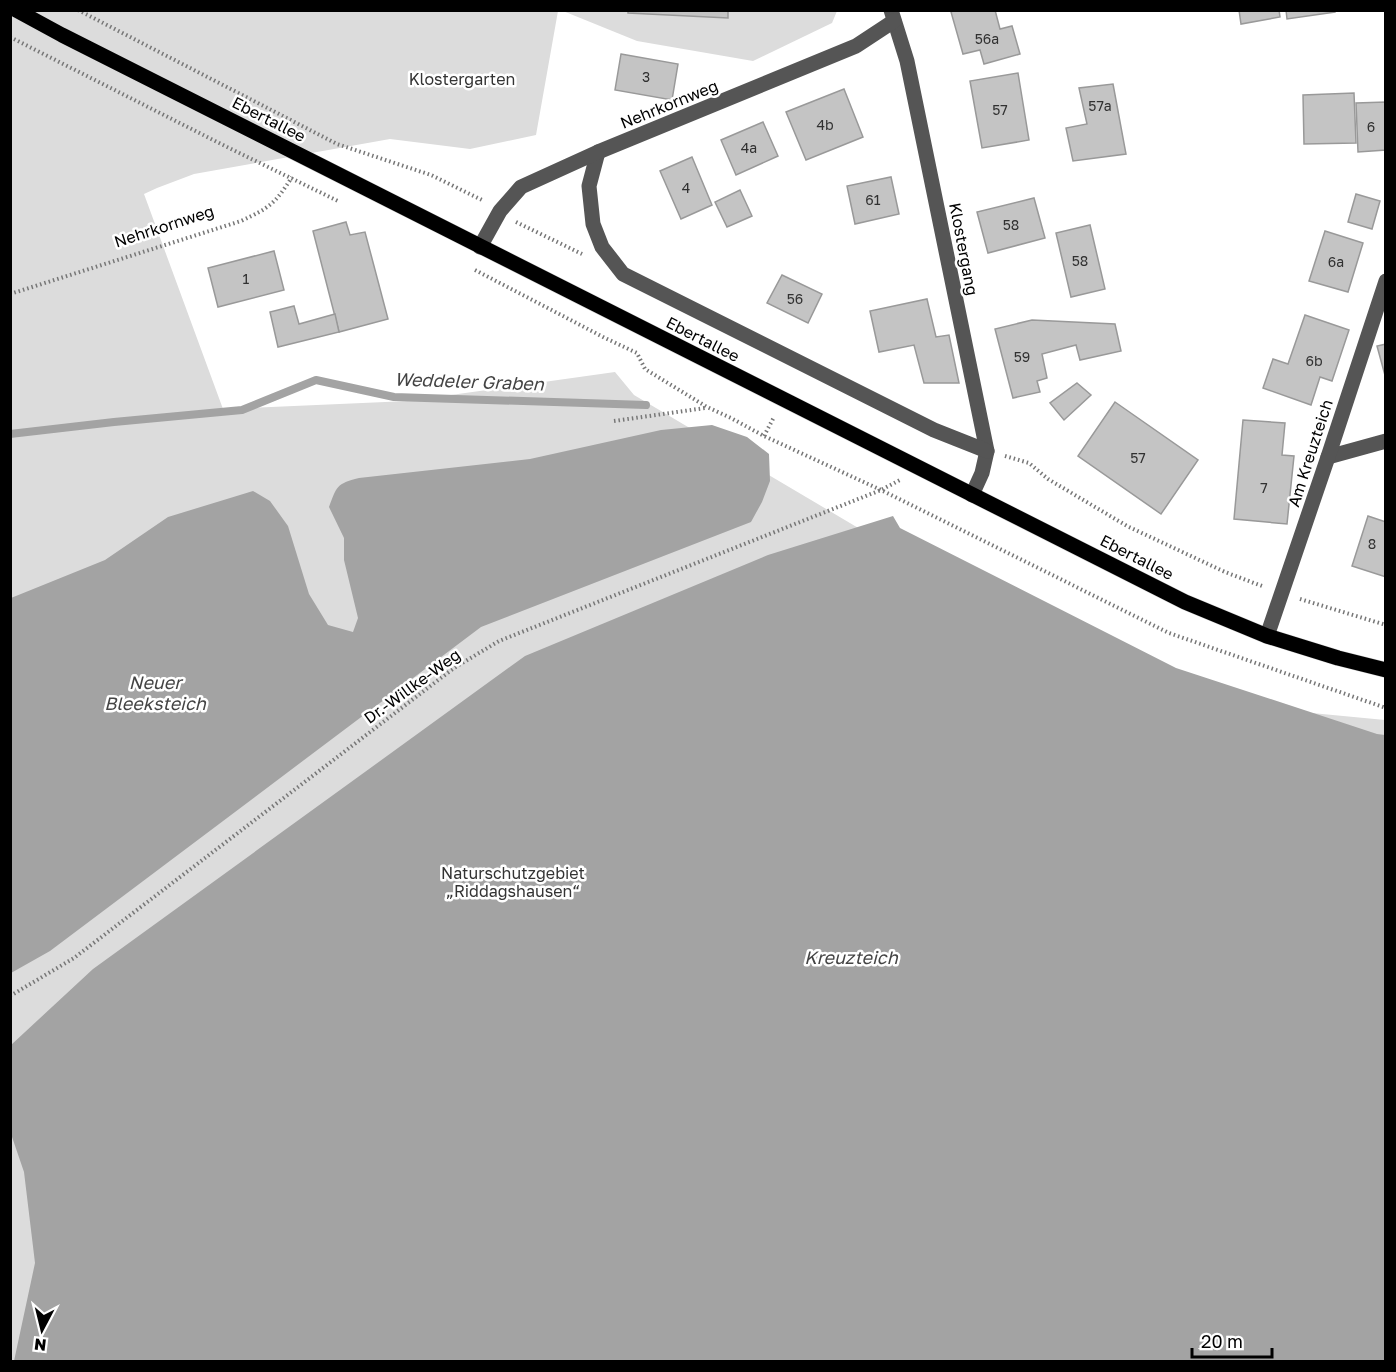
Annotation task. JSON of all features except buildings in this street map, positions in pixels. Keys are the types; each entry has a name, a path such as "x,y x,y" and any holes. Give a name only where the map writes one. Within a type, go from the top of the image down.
{"main road":[{"name":"Ebertallee","path":"16,10 480,247 1185,602 1267,636 1386,670"}],"street":[{"name":"Nehrkornweg","path":"480,247 500,212 521,187 598,152 856,46 892,16"},
{"name":"Klostergang","path":"892,16 907,61 987,451 982,473 972,495"},
{"path":"598,152 589,186 593,224 602,247 623,274 934,429 987,451"},
{"name":"Am Kreuzteich","path":"1267,636 1386,282"},
{"path":"1328,457 1386,441"}],"path":[{"path":"78,10 337,144"},
{"path":"10,37 343,203"},
{"name":"Nehrkornweg","path":"10,294 241,221 266,210 280,196 303,157"},
{"path":"467,266 637,353 645,369 707,407 882,490 1169,633 1386,708"},
{"path":"614,421 707,407"},
{"path":"987,451 1029,463 1048,479 1127,526 1225,572 1282,593 1386,625"},
{"name":"Dr.-Willke-Weg","path":"10,996 74,958 454,668 499,641 882,490"}],"green space":[{"name":"Kreuzteich","path":"10,11 558,11 536,135 470,149 390,139 194,174 144,194 223,409 408,401 615,372 634,395 887,545 1250,707 1385,720 1385,1361 11,1361"},
{"path":"563,11 837,11 832,23 753,61 637,41"}],"water":[{"name":"Neuer Bleeksteich","path":"712,425 747,437 769,454 770,481 751,522 481,627 50,951 11,973 11,598 105,560 168,517 253,491 270,501 288,526 309,594 328,625 353,632 358,618 344,560 344,538 329,507 336,490 342,484 359,478 530,459 661,430"},
{"name":"Kreuzteich","path":"893,516 900,528 1176,668 1385,735 1385,1361 14,1361 35,1263 24,1172 11,1134 11,1045 93,969 525,656 768,555"}],"waterway":[{"name":"Weddeler Graben","path":"10,434 242,410 316,380 394,397 646,405"}],"park label":[{"name":"Klostergarten","path":"462,79"},
{"name":"Naturschutzgebiet „Riddagshausen“","path":"513,882"}]}
